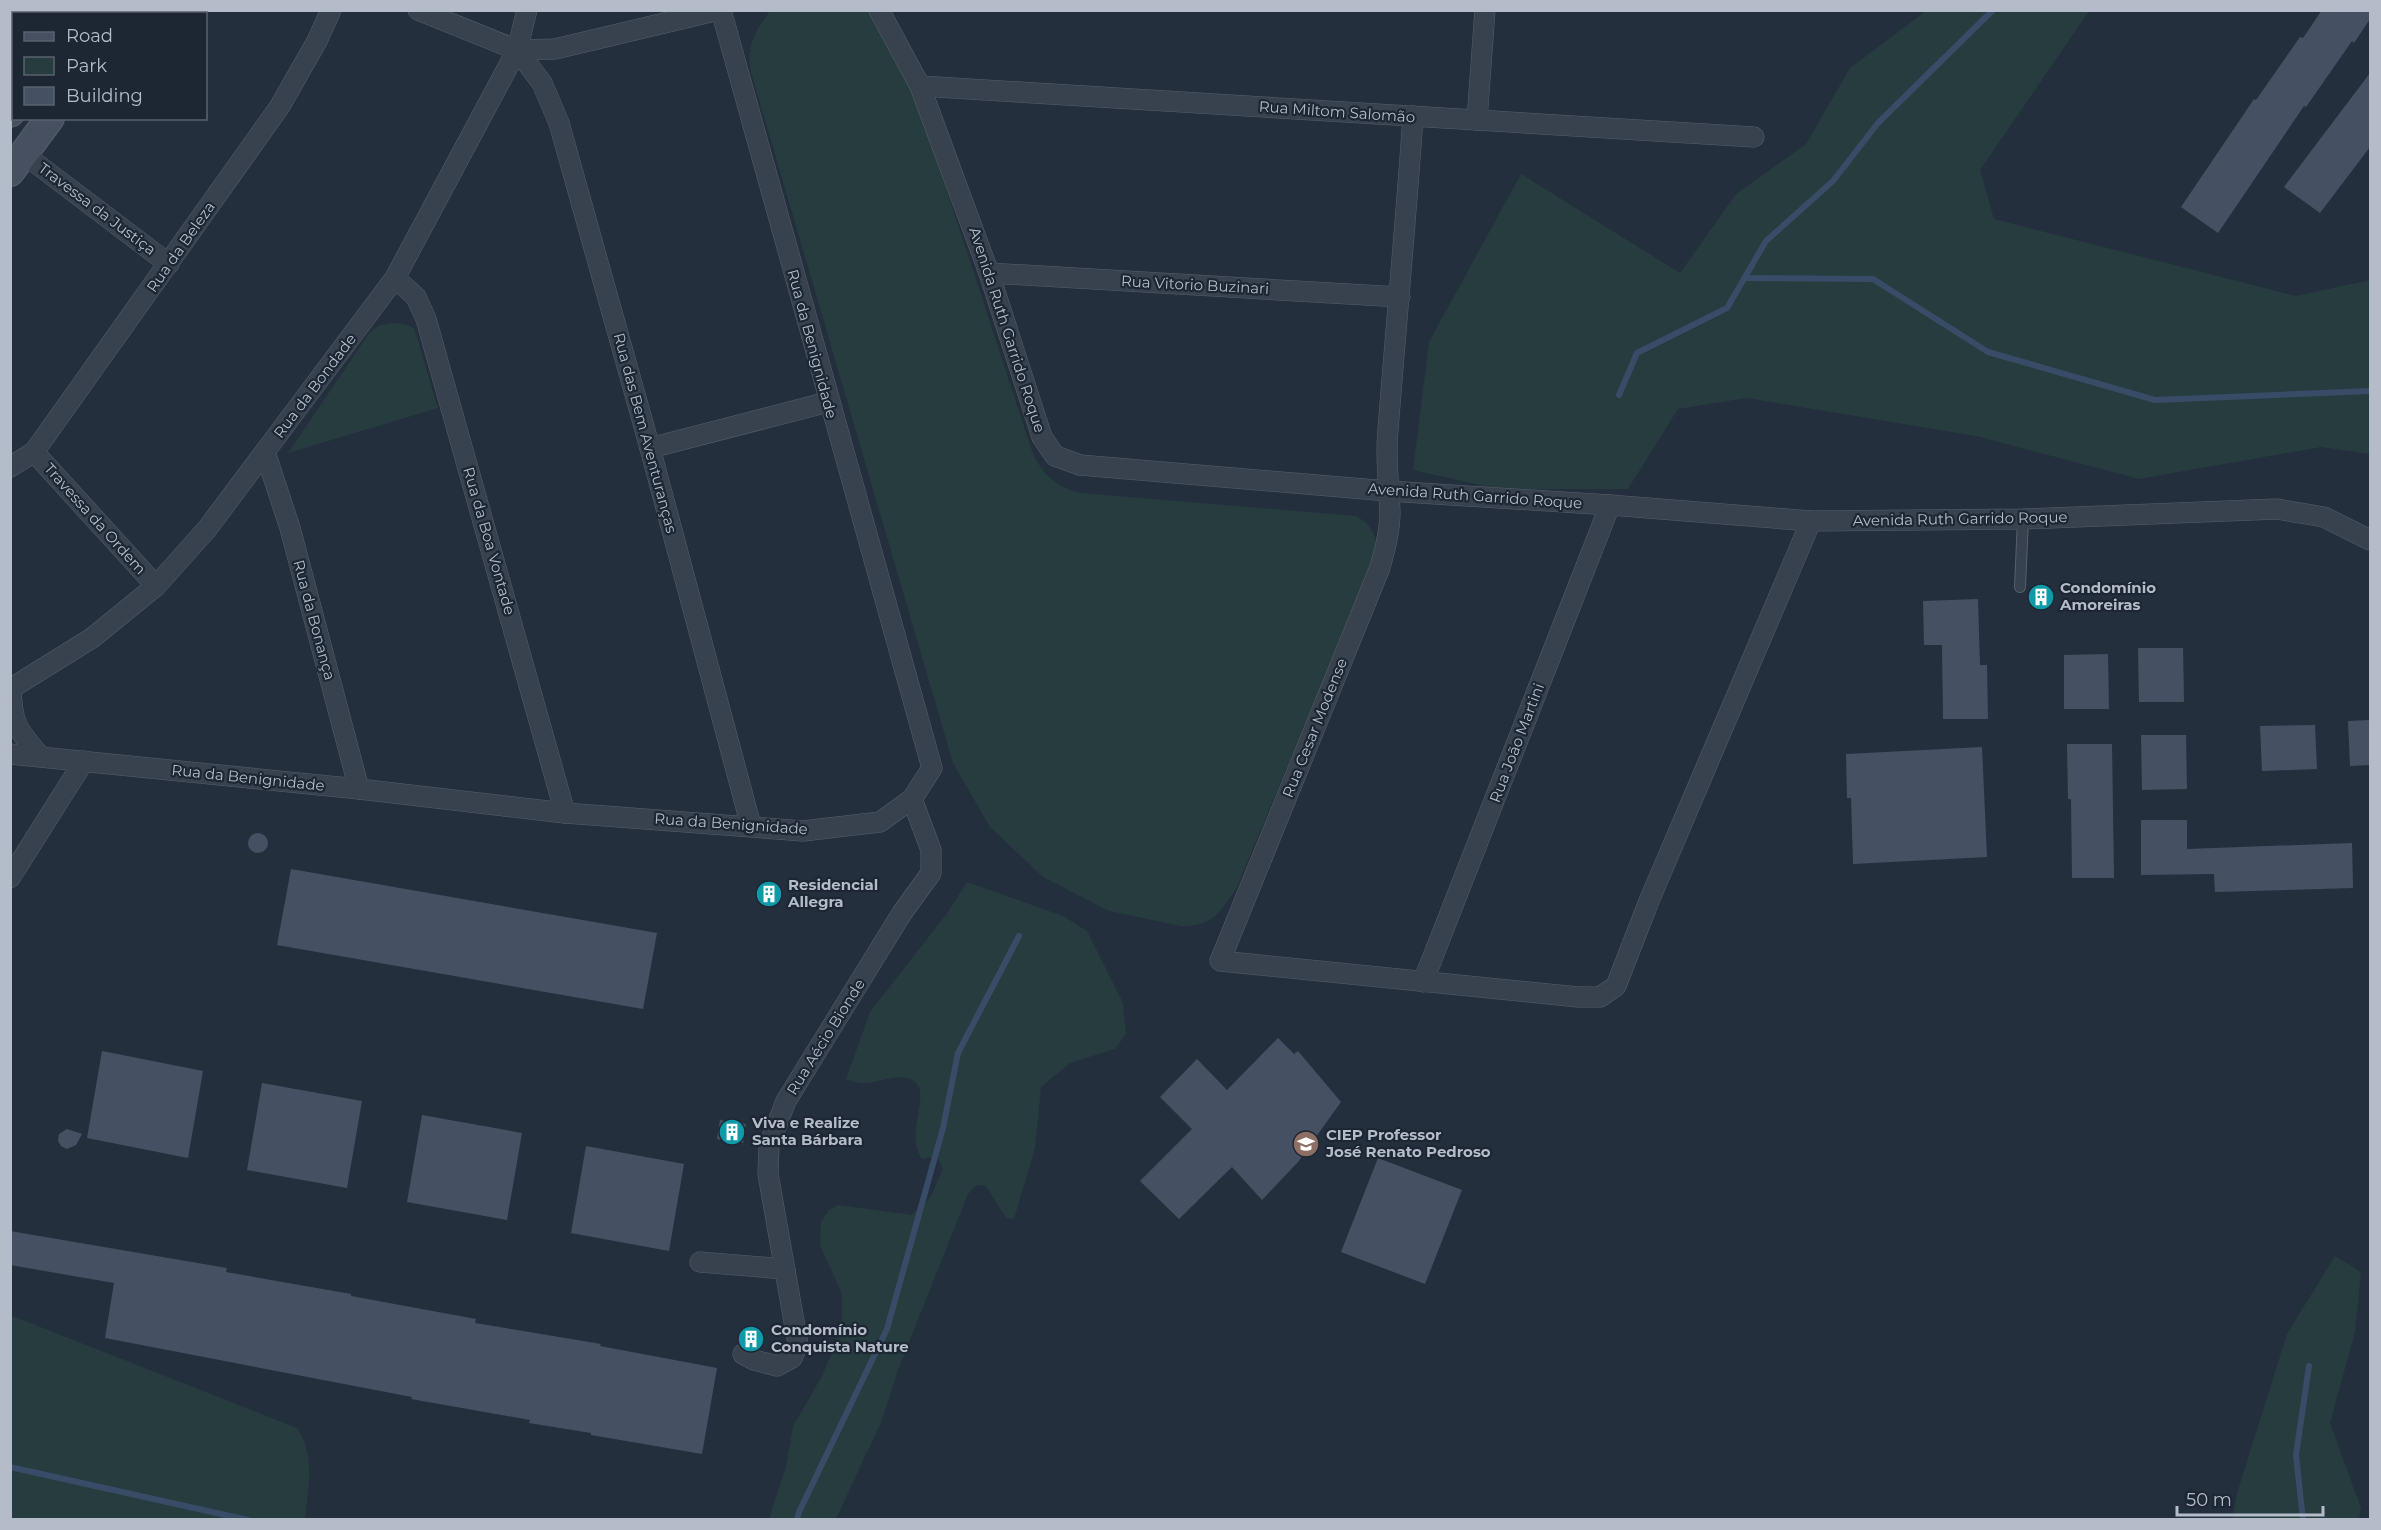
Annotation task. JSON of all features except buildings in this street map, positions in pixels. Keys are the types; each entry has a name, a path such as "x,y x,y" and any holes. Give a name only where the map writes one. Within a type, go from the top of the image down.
{"street":[{"name":"Rua da Beleza","path":"10,467 34,452 280,106 331,10"},
{"path":"418,10 517,50 555,49 720,10"},
{"name":"Rua da Bondade","path":"11,689 92,638 156,586 207,529 266,452 395,278 517,50 527,10"},
{"name":"Rua da Benignidade","path":"10,754 359,789 565,813 803,831 880,822 912,800 932,768 720,10"},
{"name":"Avenida Ruth Garrido Roque","path":"879,10 920,86 989,273 1042,437 1055,456 1080,465 1388,491 1811,521 2023,519 2277,509 2324,518 2370,540"},
{"path":"1477,120 1485,10"},
{"name":"Rua das Bem Aventuranças","path":"517,50 542,83 559,123 650,448 751,826"},
{"name":"Rua Miltom Salomão","path":"920,86 1754,137"},
{"name":"Rua Cesar Modense","path":"1413,116 1400,297 1387,433 1390,513 1388,538 1380,570 1220,961 1423,982"},
{"path":"18,164 49,120"},
{"name":"Travessa da Justiça","path":"18,164 169,264"},
{"name":"Rua Vitorio Buzinari","path":"989,273 1400,297"},
{"name":"Rua da Boa Vontade","path":"395,278 416,297 426,319 565,813"},
{"path":"650,448 828,402"},
{"name":"Travessa da Ordem","path":"34,452 156,586"},
{"name":"Rua da Bonança","path":"266,452 290,528 359,789"},
{"name":"Rua João Martini","path":"1423,982 1610,505"},
{"path":"1423,982 1578,997 1600,997 1616,986 1649,901 1811,521"},
{"path":"11,689 12,714 19,731 40,756"},
{"path":"10,878 84,761"},
{"name":"Rua Aécio Bionde","path":"749,1357 777,1366 792,1358 798,1344 768,1174 769,1145 786,1101 902,913 931,873 931,849 912,800"},
{"path":"700,1262 785,1269"}],"lane":[{"path":"2020,588 2023,519"}],"green space":[{"path":"770,11 871,11 917,99 1032,451 1040,467 1051,479 1081,493 1356,516 1373,532 1376,555 1236,889 1220,911 1208,921 1192,926 1181,926 1109,911 1043,877 990,827 953,763 751,72 750,54 753,39"},
{"path":"1926,11 2089,11 1980,170 1994,219 2296,296 2370,280 2370,454 2321,447 2139,479 1976,436 1747,398 1678,409 1628,489 1498,489 1413,470 1429,342 1521,174 1680,273 1736,194 1806,144 1850,68"},
{"path":"392,323 414,328 438,408 288,453 370,332 380,325"},
{"path":"967,882 1063,916 1087,931 1123,1003 1126,1034 1115,1049 1070,1063 1041,1087 1035,1148 1014,1219 1006,1218 986,1186 977,1185 968,1194 898,1370 882,1420 836,1519 769,1519 786,1467 793,1426 822,1376 842,1328 842,1294 820,1245 821,1222 829,1210 838,1205 912,1215 930,1198 943,1169 937,1156 922,1159 917,1149 916,1126 920,1095 919,1087 914,1081 901,1077 859,1083 846,1079 870,1012 948,912"},
{"path":"2335,1256 2361,1272 2355,1332 2330,1423 2361,1508 2359,1519 2232,1519 2238,1490 2287,1334"},
{"path":"10,1315 297,1428 307,1450 309,1461 305,1519 11,1519"}],"waterway":[{"path":"1619,395 1637,353 1727,308 1766,241 1833,181 1878,123 1993,10"},
{"path":"1745,278 1873,279 1988,352 2155,400 2370,391"},
{"path":"797,1520 887,1329 943,1128 958,1053 1019,936"},
{"path":"2303,1520 2296,1455 2309,1366"},
{"path":"10,1467 248,1520"}],"place":[{"name":"Condomínio Amoreiras","path":"2041,597"},
{"name":"Residencial Allegra","path":"769,894"},
{"name":"Viva e Realize Santa Bárbara","path":"732,1132"},
{"name":"CIEP Professor José Renato Pedroso","path":"1306,1144"},
{"name":"Condomínio Conquista Nature","path":"751,1339"}]}
